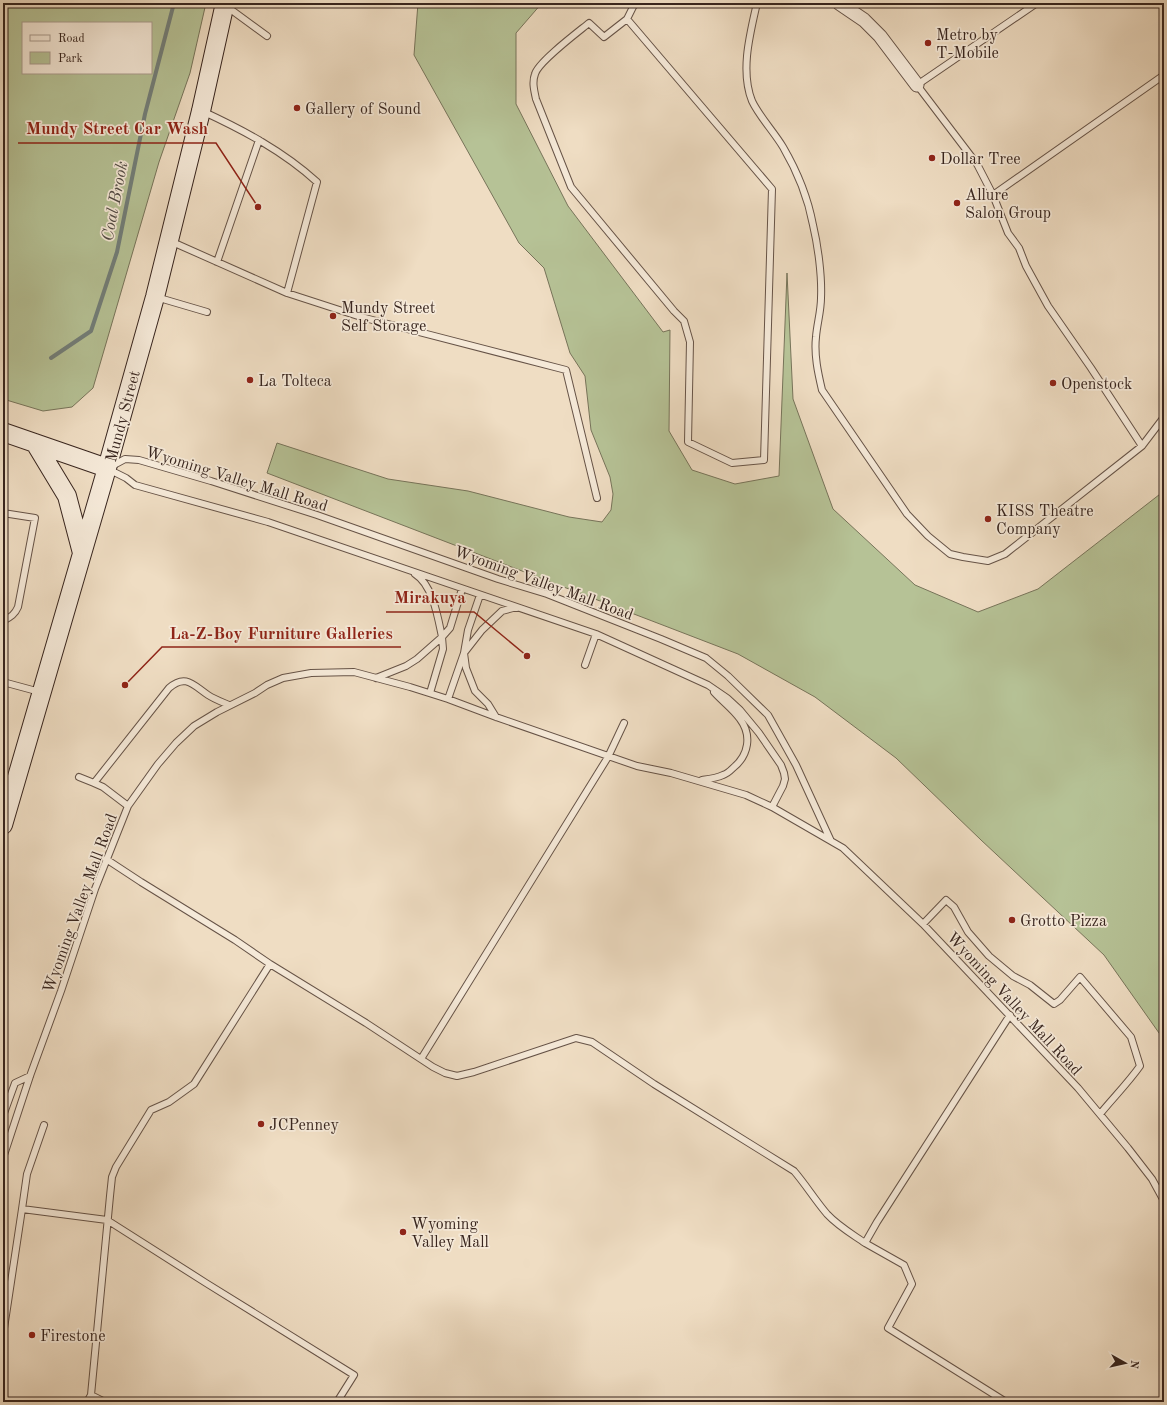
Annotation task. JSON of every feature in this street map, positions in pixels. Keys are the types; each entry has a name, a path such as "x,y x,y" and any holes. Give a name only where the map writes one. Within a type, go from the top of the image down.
{"main road":[{"name":"Mundy Street","path":"3,826 107,468 155,296 225,4"},
{"path":"3,432 107,468"},
{"path":"35,443 67,496 82,553"}],"street":[{"path":"839,3 864,20 880,36 917,85"}],"lane":[{"path":"627,19 772,189 764,460 732,464 688,442 690,342 684,321 571,187 536,99 533,86 535,72 552,54 589,23 604,37 627,19 635,3"},
{"path":"757,3 748,54 747,77 752,102 782,147 797,173 814,226 819,264 821,297 816,338 817,368 822,390 907,514 928,536 950,554 988,560 1006,554 1142,446 1164,417"},
{"path":"1037,3 917,85 977,164 993,195 1008,233 1019,248 1026,266 1048,306 1142,446"},
{"path":"225,4 267,36"},
{"path":"993,195 1164,75"},
{"path":"200,111 276,149 317,182 286,292"},
{"path":"217,262 259,140"},
{"path":"169,240 286,292 361,317 566,370 597,498"},
{"path":"155,296 207,312"},
{"name":"Wyoming Valley Mall Road","path":"107,468 124,459 140,460 211,481 317,515 547,594 706,658 728,676 768,715 796,765 830,839"},
{"name":"Wyoming Valley Mall Road","path":"107,468 126,478 135,485 268,522 596,634 708,685"},
{"path":"3,513 35,518 18,607 11,617 3,621"},
{"path":"405,568 419,576 430,590 442,637 443,649 430,693"},
{"path":"375,678 406,666 417,659 442,637 450,628 462,589"},
{"path":"448,699 464,652 468,630 480,595"},
{"path":"496,717 488,704 475,691 466,668 464,652 482,630 502,611 513,608 530,612"},
{"path":"585,665 596,634"},
{"name":"Wyoming Valley Mall Road","path":"3,1158 106,859 128,806 158,764 176,743 194,726 267,685 283,678 302,673 354,672 430,693 636,766 671,773 746,795 772,807 830,839 843,848 924,924 1078,1088 1152,1179 1164,1201"},
{"path":"3,682 42,692"},
{"path":"94,783 175,682 190,682 199,687 209,696 229,705"},
{"path":"700,781 725,775 741,760 746,750 748,741 745,728 739,718 708,685"},
{"path":"708,685 727,698 740,710 759,733 781,765 785,779 772,807"},
{"path":"421,1059 608,757 624,722"},
{"path":"79,778 103,787 128,806"},
{"path":"106,859 235,940 270,964 421,1059 446,1073 457,1076 534,1053 576,1038 592,1042 654,1084 794,1172 827,1214 838,1224 865,1243 904,1265 912,1284 888,1328 1006,1402"},
{"path":"924,924 946,900 954,907 968,932 989,956 1013,976 1030,985 1054,1004 1060,1000 1080,977 1131,1037 1140,1066 1129,1082 1100,1114"},
{"path":"87,1402 91,1395 107,1220 112,1177 116,1167 151,1110 169,1102 194,1084 270,964"},
{"path":"865,1243 881,1215 1010,1016"},
{"path":"3,1116 15,1083 30,1076"},
{"path":"3,1335 27,1174 44,1125"},
{"path":"22,1209 107,1220 354,1374 337,1402"},
{"path":"91,1395 105,1402"}],"green space":[{"path":"3,3 206,3 190,73 159,162 93,388 72,407 43,411 3,399"},
{"path":"418,3 542,3 516,33 516,104 568,206 663,332 670,330 669,431 692,470 735,484 779,476 787,273 793,399 833,509 915,585 978,612 1038,589 1164,491 1164,1040 1104,955 896,758 815,697 738,654 267,473 277,443 388,479 468,491 569,517 602,522 611,510 613,494 610,477 591,430 585,376 570,353 544,268 519,243 414,55"}],"waterway":[{"name":"Coal Brook","path":"51,358 91,331 117,252 145,114 174,3"}],"place":[{"name":"Metro by T-Mobile","path":"928,43"},
{"name":"Gallery of Sound","path":"297,108"},
{"name":"Dollar Tree","path":"932,158"},
{"name":"Allure Salon Group","path":"957,203"},
{"name":"Mundy Street Car Wash","path":"258,207"},
{"name":"Mundy Street Self Storage","path":"333,316"},
{"name":"La Tolteca","path":"250,380"},
{"name":"Openstock","path":"1053,383"},
{"name":"KISS Theatre Company","path":"988,519"},
{"name":"Mirakuya","path":"527,656"},
{"name":"La-Z-Boy Furniture Galleries","path":"125,685"},
{"name":"Grotto Pizza","path":"1012,920"},
{"name":"JCPenney","path":"261,1124"},
{"name":"Wyoming Valley Mall","path":"403,1232"},
{"name":"Firestone","path":"32,1335"}]}
